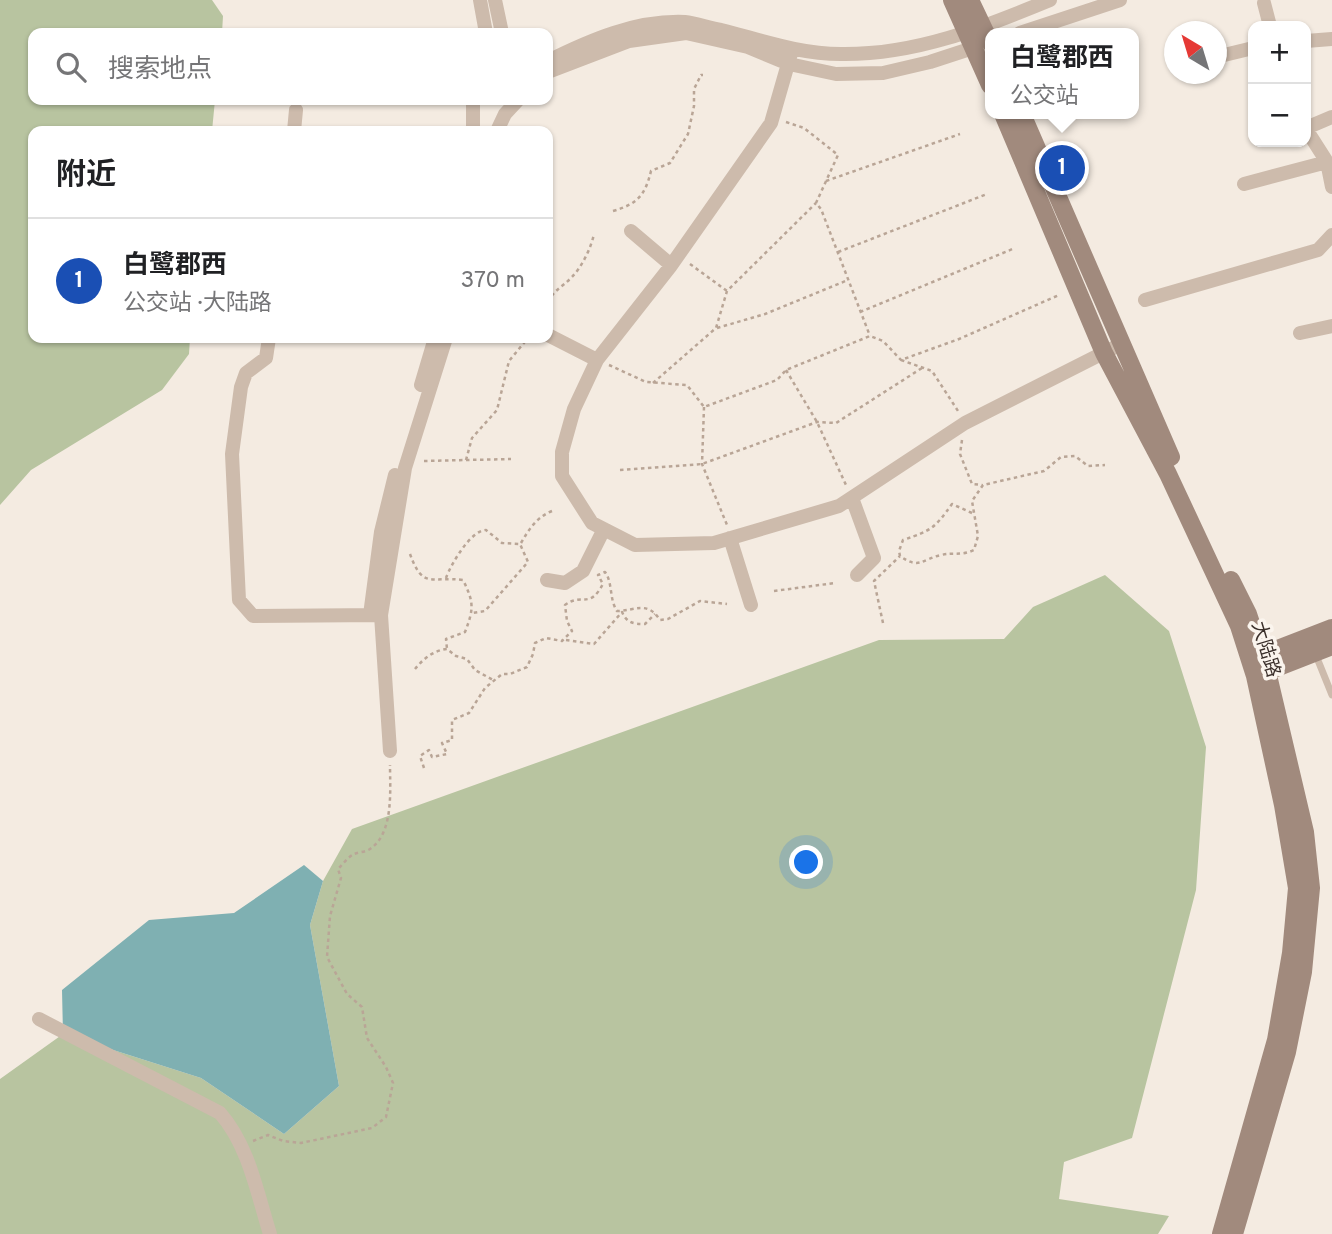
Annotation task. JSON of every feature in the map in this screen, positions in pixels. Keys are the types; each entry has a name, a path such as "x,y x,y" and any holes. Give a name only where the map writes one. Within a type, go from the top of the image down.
{"main road":[{"path":"952,0 981,38"},
{"path":"970,0 985,59"},
{"name":"大陆路","path":"1005,119 1104,353 1207,554 1258,665 1304,832 1311,888 1303,972 1287,1052 1234,1234"},
{"name":"大陆路","path":"1024,119 1171,458 1248,614 1283,805 1297,888 1291,953 1276,1040 1221,1234"},
{"path":"1258,665 1319,645 1332,628"}],"street":[{"path":"481,0 485,28"},
{"path":"495,0 501,28"},
{"path":"999,28 1050,0"},
{"path":"1035,28 1120,0"},
{"path":"1264,3 1269,21"},
{"path":"553,58 588,41 626,30 686,22 743,35 790,57"},
{"path":"553,70 629,41 686,33 790,57 880,54 981,38"},
{"path":"1311,41 1332,39"},
{"path":"1227,54 1248,49"},
{"path":"790,57 771,123 678,262 597,360 573,409 562,452 562,476 592,523 635,545 714,543 839,506 965,423 1121,344"},
{"path":"472,105 472,126"},
{"path":"500,126 505,114 513,105"},
{"path":"294,126 296,110"},
{"path":"1311,127 1332,117"},
{"path":"1244,184 1330,174 1311,138"},
{"path":"631,230 678,262"},
{"path":"1145,300 1318,250 1332,235"},
{"path":"1300,333 1332,326"},
{"path":"553,338 597,360"},
{"path":"268,343 266,358 247,373 242,387 232,454 239,600 253,616 376,615"},
{"path":"390,751 376,615 381,532 434,343"},
{"path":"376,615 405,468 444,343"},
{"path":"852,498 874,558 857,575"},
{"path":"547,580 565,583 583,571 604,529"},
{"path":"731,538 751,605"},
{"path":"40,1019 219,1113 233,1129 242,1146 270,1234"}],"lane":[{"path":"1319,645 1332,695"}],"path":[{"path":"613,211 634,205 648,185 651,171 670,163 688,134 694,106 694,89 703,75"},
{"path":"716,328 727,291 816,203 838,155 804,128 773,117"},
{"path":"826,181 960,134"},
{"path":"838,252 987,194"},
{"path":"816,203 821,209 870,336"},
{"path":"553,291 572,278 592,246 594,234"},
{"path":"860,312 1015,248"},
{"path":"678,262 727,291"},
{"path":"653,383 716,328 765,314 848,280"},
{"path":"901,360 959,339 1059,295"},
{"path":"704,407 777,380 786,370 870,336 883,341 901,360 932,371 965,423 960,454 972,484 983,485 1044,471 1061,457 1075,456 1088,466 1105,465"},
{"path":"466,460 472,438 497,410 509,361 524,343"},
{"path":"597,360 646,382 687,385 704,407 702,464 731,538"},
{"path":"620,470 702,464 817,422 836,423 922,368"},
{"path":"786,370 817,422 852,498"},
{"path":"424,461 511,459"},
{"path":"972,513 952,504 936,524 921,535 903,540 900,556 909,563 924,563 940,555 964,555 974,550 978,536 972,501 983,485"},
{"path":"520,544 543,514 552,511"},
{"path":"446,578 472,536 479,530 486,530 502,543 520,544"},
{"path":"472,613 485,611 528,562 520,544"},
{"path":"410,554 416,572 426,579 463,580 471,596 472,613 464,632 446,639 447,649"},
{"path":"883,623 874,581 900,556"},
{"path":"564,639 572,631 567,621 565,605 571,600 591,600 598,595 603,584 598,575 605,572 609,577 617,611 641,607 656,614 660,620 668,619 700,601 727,604"},
{"path":"774,591 835,583"},
{"path":"622,612 632,624 645,624 656,614"},
{"path":"424,768 420,756 429,750 432,757 447,754 442,743 452,740 452,720 469,713 493,680 502,674 510,674 527,667 535,643 546,638 594,644 622,612"},
{"path":"415,669 426,657 439,649 447,649 456,656 467,659 475,670 493,680"},
{"path":"242,1146 268,1135 283,1141 301,1143 372,1128 386,1117 393,1083 367,1038 362,1007 347,994 327,957 330,916 341,878 338,869 352,855 370,849 381,836 386,824 390,796 390,751"}],"green space":[{"path":"0,0 212,0 223,16 222,28 28,28 28,105 215,105 212,126 28,126 28,343 190,343 189,354 162,390 31,470 0,505"},
{"path":"1105,575 1169,631 1206,747 1196,890 1132,1138 1064,1162 1059,1199 1169,1216 1158,1234 0,1234 0,1079 63,1034 201,1078 284,1134 339,1086 310,925 323,881 352,829 879,640 1004,639 1033,607"}],"water":[{"path":"304,865 323,881 310,925 339,1086 284,1134 201,1078 63,1034 62,990 149,920 234,913"}],"place":[{"name":"白鹭郡西","path":"1062,168"}]}
